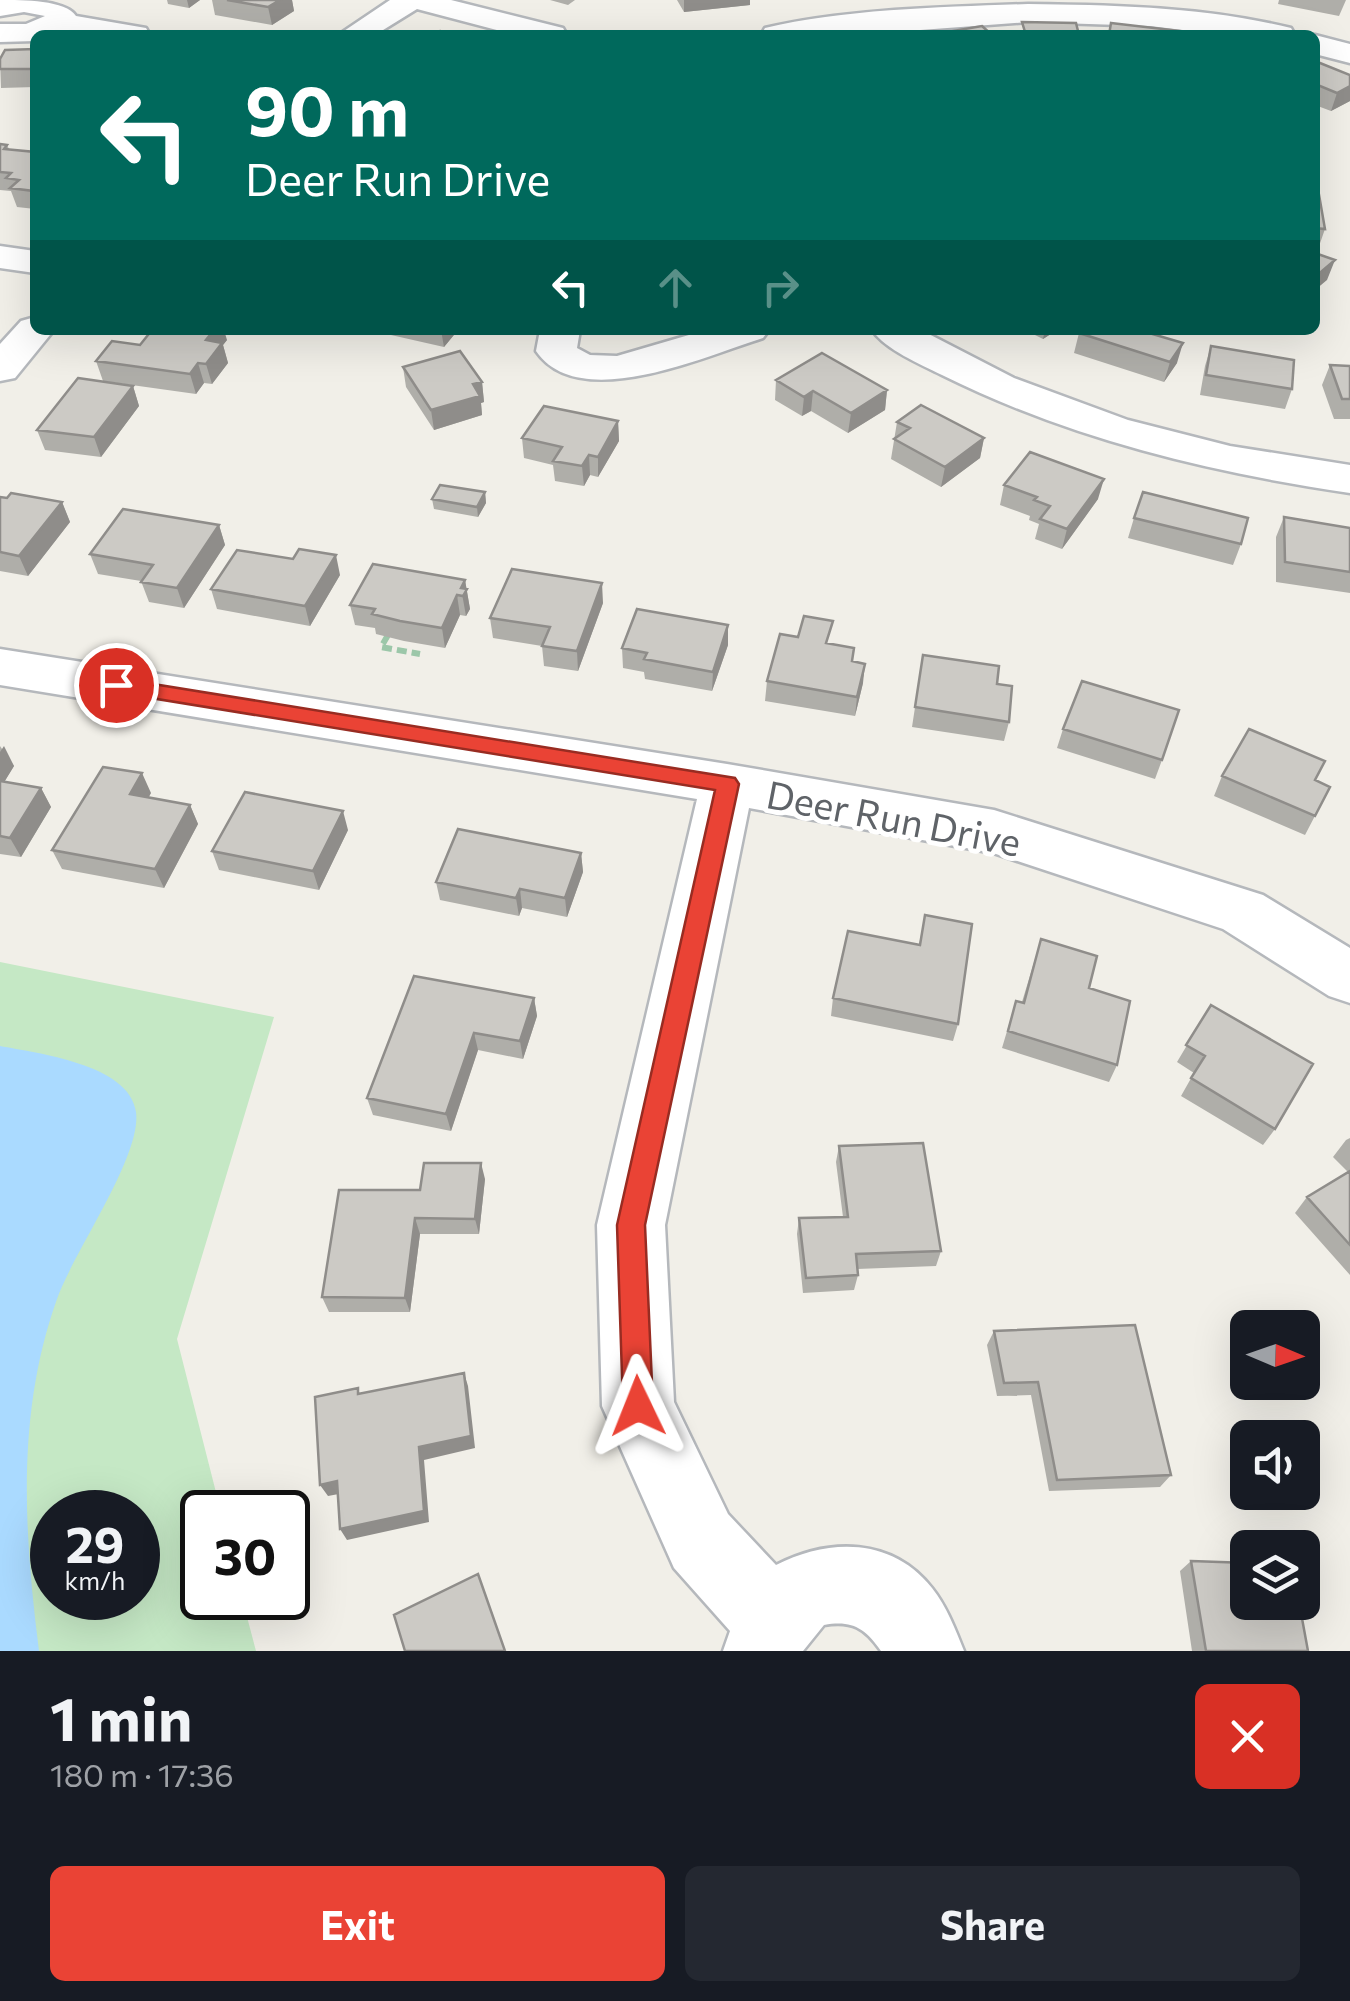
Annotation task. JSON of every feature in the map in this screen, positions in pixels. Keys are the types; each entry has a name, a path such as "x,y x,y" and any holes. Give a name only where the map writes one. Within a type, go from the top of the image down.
{"street":[{"path":"362,30 413,0 532,30"},
{"path":"0,7 41,2 54,6 61,14 59,22"},
{"path":"814,30 953,12 1036,7 1153,13 1251,30"},
{"path":"35,30 59,22 106,30"},
{"path":"0,33 30,32"},
{"path":"1320,45 1350,54"},
{"path":"0,257 30,261"},
{"path":"0,314 30,319"},
{"path":"0,369 30,335"},
{"path":"559,335 556,351 565,361 598,369 619,368 732,335"},
{"path":"901,335 1002,389 1104,426 1226,459 1350,479"},
{"name":"Deer Run Drive","path":"0,667 728,784 1012,838 1243,912 1350,978"},
{"path":"728,784 631,1225 638,1406 702,1542 768,1636 796,1597 825,1584 856,1584 887,1598 912,1624 924,1651"}],"path":[{"path":"388,635 380,647 420,654"}],"green space":[{"path":"0,962 274,1017 177,1339 215,1490 180,1490 180,1620 248,1620 256,1651 0,1651"}],"water":[{"path":"0,1046 57,1057 100,1072 130,1096 136,1112 135,1131 118,1178 57,1299 35,1386 29,1429 27,1518 30,1620 36,1620 39,1651 0,1651"}],"building":[{"path":"227,0 280,0 268,7"},
{"path":"1022,22 1076,23 1078,30 1024,30"},
{"path":"1111,23 1171,30 1110,30"},
{"path":"30,49 30,69 0,69 5,50"},
{"path":"1320,63 1350,75 1350,86 1337,93 1320,86"},
{"path":"0,144 7,145 4,149 30,152 30,190 10,188 19,180 6,178 11,173 0,172"},
{"path":"1320,200 1325,229 1320,228"},
{"path":"1320,255 1335,260 1320,273"},
{"path":"148,335 210,335 206,340 222,343 206,364 198,363 190,374 96,361 112,341 140,345"},
{"path":"1085,335 1156,335 1183,343 1170,362"},
{"path":"1211,346 1294,360 1292,389 1206,375"},
{"path":"460,351 482,382 473,384 480,396 431,410 403,367"},
{"path":"822,353 887,390 851,413 813,391 804,397 776,380"},
{"path":"1330,365 1350,366 1350,399 1342,399"},
{"path":"78,378 133,386 94,437 37,430"},
{"path":"921,405 984,438 945,467 894,439 910,428 897,422"},
{"path":"544,406 618,421 598,457 589,455 582,466 553,461 562,447 522,438"},
{"path":"1030,452 1104,479 1067,529 1040,519 1050,506 1004,485"},
{"path":"440,485 485,492 477,507 432,499"},
{"path":"1143,492 1248,518 1241,544 1134,518"},
{"path":"11,493 62,502 19,556 0,552 0,497 7,498"},
{"path":"123,509 219,525 177,588 141,582 153,565 90,554"},
{"path":"1284,517 1350,528 1350,572 1285,562"},
{"path":"299,549 336,555 305,606 211,589 237,550 293,559"},
{"path":"373,564 465,580 461,588 467,589 463,596 457,595 442,628 372,614 375,609 350,605"},
{"path":"512,569 602,583 577,651 542,646 550,627 490,618"},
{"path":"637,609 728,625 713,672 644,659 647,653 622,648"},
{"path":"804,616 833,621 826,643 854,648 852,661 865,664 857,697 767,681 780,634 798,637"},
{"path":"923,655 999,666 997,684 1012,686 1009,722 915,707"},
{"path":"1082,681 1179,710 1162,760 1063,729"},
{"path":"1249,729 1325,761 1315,780 1330,787 1315,816 1222,776"},
{"path":"103,767 142,773 130,794 190,805 155,869 52,850"},
{"path":"0,781 41,788 10,838 0,836"},
{"path":"245,792 343,811 313,871 212,851"},
{"path":"458,829 581,853 565,898 520,889 516,898 436,882"},
{"path":"925,915 972,924 958,1024 833,998 848,931 920,945"},
{"path":"1041,939 1097,956 1089,988 1130,1001 1117,1065 1008,1031 1016,1001 1024,1003"},
{"path":"414,976 534,998 520,1041 474,1033 446,1114 367,1098"},
{"path":"1211,1005 1313,1064 1275,1129 1191,1078 1205,1056 1186,1045"},
{"path":"923,1143 941,1251 856,1254 858,1275 806,1278 799,1218 848,1217 839,1146"},
{"path":"424,1163 481,1163 475,1219 415,1218 405,1298 322,1297 339,1190 420,1190"},
{"path":"1350,1171 1350,1245 1307,1197"},
{"path":"1135,1325 1171,1475 1057,1480 1038,1382 1004,1383 994,1331"},
{"path":"464,1373 471,1436 419,1447 424,1511 340,1529 337,1481 320,1485 315,1397 358,1388 358,1394"},
{"path":"1191,1561 1230,1562 1230,1620 1302,1620 1308,1651 1206,1651"},
{"path":"478,1574 505,1651 405,1651 394,1615"}],"route":[{"path":"116,685 728,784 631,1225 638,1406"}]}
